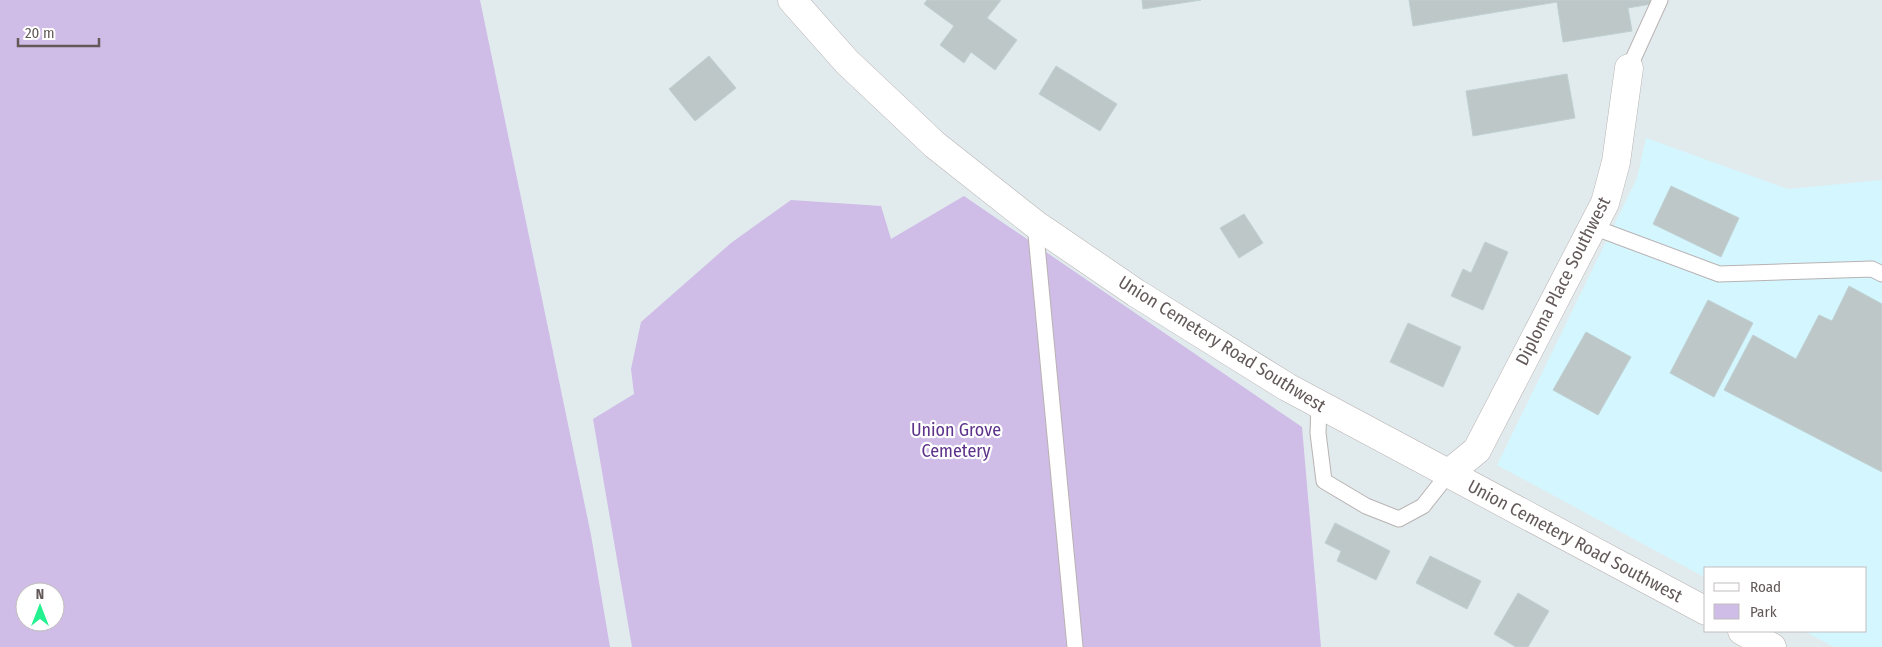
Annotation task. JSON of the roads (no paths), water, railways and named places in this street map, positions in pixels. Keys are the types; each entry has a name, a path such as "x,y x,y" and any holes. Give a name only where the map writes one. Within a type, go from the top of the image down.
{"street":[{"name":"Union Cemetery Road Southwest","path":"792,0 847,62 935,145 1035,224 1136,293 1287,388 1704,610"},
{"name":"Diploma Place Southwest","path":"1449,473 1477,450 1605,203 1616,162 1629,68"},
{"path":"1744,632 1772,647"}],"lane":[{"path":"1629,68 1660,0"},
{"path":"1035,224 1074,647"},
{"path":"1593,227 1719,274 1872,269 1882,274"},
{"path":"1320,405 1318,433 1324,481 1366,506 1399,520 1423,506 1449,473"}],"park label":[{"name":"Union Grove Cemetery","path":"956,440"}]}
